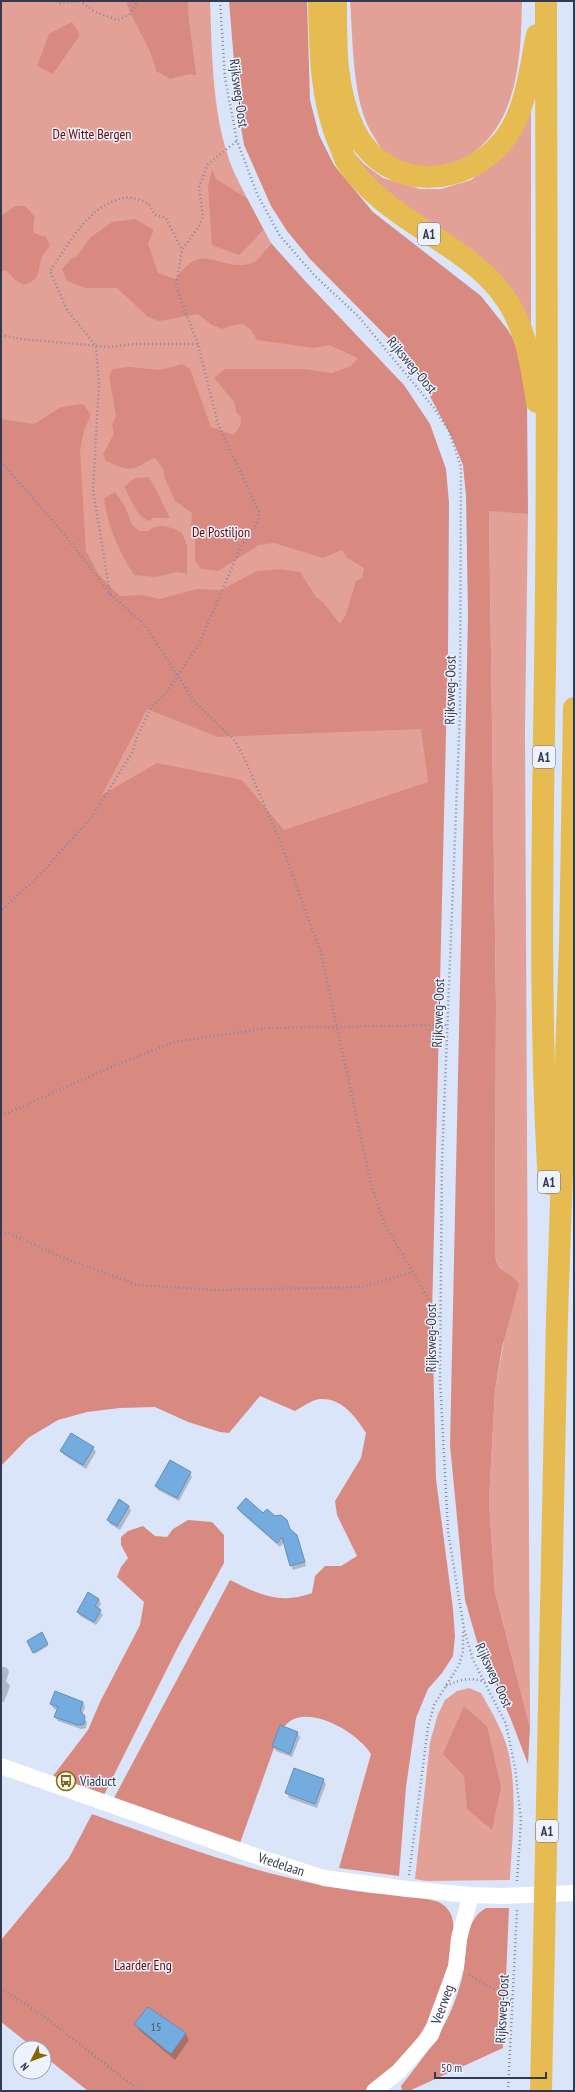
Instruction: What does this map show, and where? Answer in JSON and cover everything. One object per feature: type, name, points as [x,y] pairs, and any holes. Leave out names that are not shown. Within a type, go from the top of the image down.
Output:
[{"type":"highway","name":"A1","points":[[318,1],[323,80],[329,118],[346,160],[366,187],[389,206],[476,266],[499,289],[513,311],[525,339],[548,467]]},
{"type":"highway","name":"A1","points":[[336,1],[337,65],[343,100],[354,130],[371,153],[390,168],[417,176],[445,177],[468,170],[494,150],[509,132],[522,107],[545,1]]},
{"type":"highway","name":"A1","points":[[545,1],[548,467],[543,1047],[544,1106],[557,1316]]},
{"type":"highway","name":"A1","points":[[541,2091],[557,1316],[570,944],[574,708]]},
{"type":"street","name":"Vredelaan","points":[[1,1766],[250,1854],[324,1878],[407,1889],[471,1895],[503,1896],[574,1893]]},
{"type":"street","name":"Veerweg","points":[[374,2091],[398,2072],[431,2035],[456,1967],[459,1938],[471,1895]]},
{"type":"path","points":[[56,1],[60,3],[80,1],[95,12],[118,20],[129,15],[138,1]]},
{"type":"path","name":"Rijksweg-Oost","points":[[220,1],[225,78],[236,141],[258,196],[280,236],[316,276],[358,316],[434,408],[449,431],[461,467],[460,712],[442,1160],[440,1379],[448,1531],[464,1629],[473,1660],[486,1682],[506,1724],[515,1768],[521,1820],[517,1889]]},
{"type":"path","points":[[1,910],[35,880],[91,818],[132,752],[137,737],[152,706],[166,693],[199,644],[239,551],[258,520],[259,512],[218,424],[198,344],[176,287],[182,250],[200,225],[203,216],[199,187],[208,164],[236,141]]},
{"type":"path","points":[[110,594],[93,490],[99,384],[96,346],[67,310],[50,271],[78,230],[102,206],[125,197],[148,203],[155,215],[166,218],[182,250]]},
{"type":"path","points":[[1,335],[21,339],[110,347],[134,344],[198,344]]},
{"type":"path","points":[[1,462],[66,536],[110,594],[145,625],[179,675],[194,701],[235,741],[246,762],[282,846],[320,953],[371,1184],[384,1223],[441,1320]]},
{"type":"path","points":[[1,1116],[109,1068],[174,1042],[267,1028],[447,1025]]},
{"type":"path","points":[[1,1232],[9,1233],[61,1257],[138,1285],[217,1290],[363,1287],[412,1272]]},
{"type":"path","points":[[407,1889],[428,1727],[434,1705],[459,1665],[463,1651],[464,1629]]},
{"type":"path","points":[[445,1686],[464,1678],[474,1678],[486,1682]]},
{"type":"path","name":"Rijksweg-Oost","points":[[508,2091],[517,1904]]},
{"type":"path","points":[[456,1967],[513,2001]]},
{"type":"path","points":[[1,1988],[42,2015],[140,2091]]},
{"type":"green space","name":"De Postiljon","points":[[1,1],[210,1],[211,40],[219,119],[230,161],[236,177],[247,198],[235,191],[257,237],[264,230],[271,243],[266,248],[337,324],[437,464],[429,1179],[1,1286]]},
{"type":"green space","points":[[126,1],[188,1],[196,75],[189,74],[170,79],[156,71],[154,62]]},
{"type":"green space","points":[[229,1],[307,1],[310,100],[319,135],[334,165],[373,212],[481,296],[508,330],[517,345],[527,400],[528,514],[489,511],[496,1005],[495,1255],[499,1266],[512,1276],[519,1284],[502,1348],[495,1391],[489,1501],[495,1592],[530,1727],[528,1764],[510,1717],[480,1652],[465,1600],[450,1445],[468,616],[466,496],[463,465],[451,436],[416,370],[395,345],[310,259],[287,231],[271,206],[244,145],[238,110]]},
{"type":"green space","points":[[350,1],[522,1],[518,63],[508,104],[500,122],[488,139],[462,162],[452,166],[431,168],[410,166],[391,159],[380,146],[371,132],[360,103],[354,68]]},
{"type":"green space","points":[[72,22],[80,35],[53,74],[37,66],[49,34]]},
{"type":"green space","points":[[531,112],[531,331],[377,187],[349,148],[364,164],[383,178],[420,189],[441,189],[471,180],[487,168],[511,146]]},
{"type":"green space","points":[[212,170],[216,179],[247,198],[264,230],[239,255],[212,245],[208,187]]},
{"type":"green space","points":[[15,206],[25,206],[35,217],[33,227],[34,233],[46,237],[50,246],[44,253],[38,274],[34,280],[24,285],[15,280],[6,270],[1,272],[1,216]]},
{"type":"green space","name":"De Postiljon","points":[[135,219],[154,230],[148,243],[158,273],[175,279],[189,264],[199,259],[210,259],[237,265],[245,265],[255,262],[271,243],[404,385],[430,424],[446,469],[449,503],[448,651],[432,1315],[436,1479],[453,1609],[455,1636],[453,1656],[442,1673],[428,1689],[416,1718],[406,1787],[399,1876],[339,1868],[371,1754],[358,1739],[349,1732],[328,1721],[307,1717],[291,1720],[286,1724],[279,1734],[240,1843],[114,1798],[230,1580],[250,1590],[270,1596],[290,1598],[312,1593],[315,1576],[325,1566],[341,1566],[357,1556],[337,1515],[335,1501],[361,1458],[366,1433],[353,1415],[342,1405],[329,1400],[315,1400],[295,1411],[260,1396],[229,1433],[220,1432],[188,1422],[155,1407],[120,1408],[87,1412],[58,1420],[28,1438],[1,1466],[1,419],[34,424],[61,407],[83,404],[91,415],[84,430],[80,451],[86,551],[99,575],[120,596],[142,595],[159,599],[197,589],[221,590],[257,571],[279,569],[300,572],[316,597],[323,602],[340,624],[346,614],[356,581],[362,578],[364,568],[347,558],[342,550],[323,558],[274,543],[259,545],[218,571],[202,569],[195,561],[195,531],[191,527],[192,513],[175,501],[164,476],[164,470],[155,458],[131,469],[120,467],[106,461],[103,454],[114,434],[112,425],[116,416],[109,376],[113,369],[129,367],[160,370],[182,364],[190,369],[211,427],[234,435],[240,426],[241,417],[236,412],[234,402],[214,378],[225,369],[304,369],[332,373],[351,366],[358,358],[329,345],[314,348],[257,340],[251,330],[243,324],[222,329],[212,325],[198,314],[159,321],[148,317],[117,288],[85,288],[67,281],[62,269],[71,259],[76,257],[91,237],[112,222]],"holes":[[[147,709],[218,737],[421,729],[428,782],[284,830],[242,780],[157,763],[102,795]]]},
{"type":"green space","points":[[148,477],[170,518],[153,518],[150,521],[141,516],[134,507],[124,487],[135,478]]},
{"type":"green space","points":[[115,492],[125,506],[132,525],[139,531],[148,531],[152,528],[165,526],[182,533],[187,546],[187,574],[178,572],[155,577],[134,575],[114,538],[108,518],[104,498]]},
{"type":"green space","points":[[489,510],[528,514],[525,730],[530,1727],[495,1592],[489,1501],[495,1391],[515,1279],[497,1263],[495,1255],[496,1005]]},
{"type":"green space","points":[[188,1520],[212,1522],[224,1535],[224,1563],[178,1647],[104,1795],[53,1776],[88,1730],[100,1702],[140,1625],[144,1602],[117,1577],[121,1567],[128,1558],[121,1545],[121,1537],[128,1531],[143,1526],[155,1536],[167,1537],[173,1529]]},
{"type":"green space","points":[[469,1688],[481,1693],[500,1728],[508,1751],[514,1799],[510,1880],[426,1881],[415,1879],[430,1742],[438,1714],[445,1700],[457,1691]]},
{"type":"green space","points":[[464,1706],[487,1726],[501,1787],[492,1830],[467,1809],[464,1776],[443,1754]]},
{"type":"green space","name":"Laarder Eng","points":[[92,1814],[229,1861],[298,1880],[334,1888],[436,1901],[447,1908],[453,1924],[453,1936],[442,1994],[431,2016],[410,2049],[392,2069],[365,2091],[88,2091],[52,2062],[52,2040],[24,2040],[1,2022],[1,1940],[69,1858]]},
{"type":"green space","points":[[486,1908],[509,1908],[503,2048],[409,2091],[402,2091],[401,2086],[438,2036],[451,2010],[462,1978],[469,1930],[478,1914]]},
{"type":"building","points":[[71,1433],[94,1447],[83,1465],[60,1451]]},
{"type":"building","points":[[170,1460],[191,1472],[177,1498],[155,1486]]},
{"type":"building","points":[[246,1498],[263,1513],[267,1509],[275,1516],[281,1515],[287,1520],[290,1529],[297,1535],[305,1562],[290,1566],[282,1537],[277,1543],[237,1508]]},
{"type":"building","points":[[119,1499],[129,1506],[117,1526],[107,1520]]},
{"type":"building","points":[[88,1592],[99,1599],[95,1606],[101,1610],[94,1622],[77,1612]]},
{"type":"building","points":[[42,1632],[48,1644],[33,1653],[27,1641]]},
{"type":"building","points":[[55,1691],[83,1702],[80,1711],[85,1716],[84,1724],[78,1725],[54,1717],[58,1707],[50,1704]]},
{"type":"building","points":[[280,1725],[298,1732],[290,1754],[272,1746]]},
{"type":"building","points":[[294,1768],[324,1779],[315,1804],[285,1793]]},
{"type":"building","points":[[148,2007],[186,2033],[171,2054],[134,2024]]},
{"type":"place","name":"Viaduct","points":[[66,1781]]},
{"type":"park label","name":"De Witte Bergen","points":[[92,134]]}]
